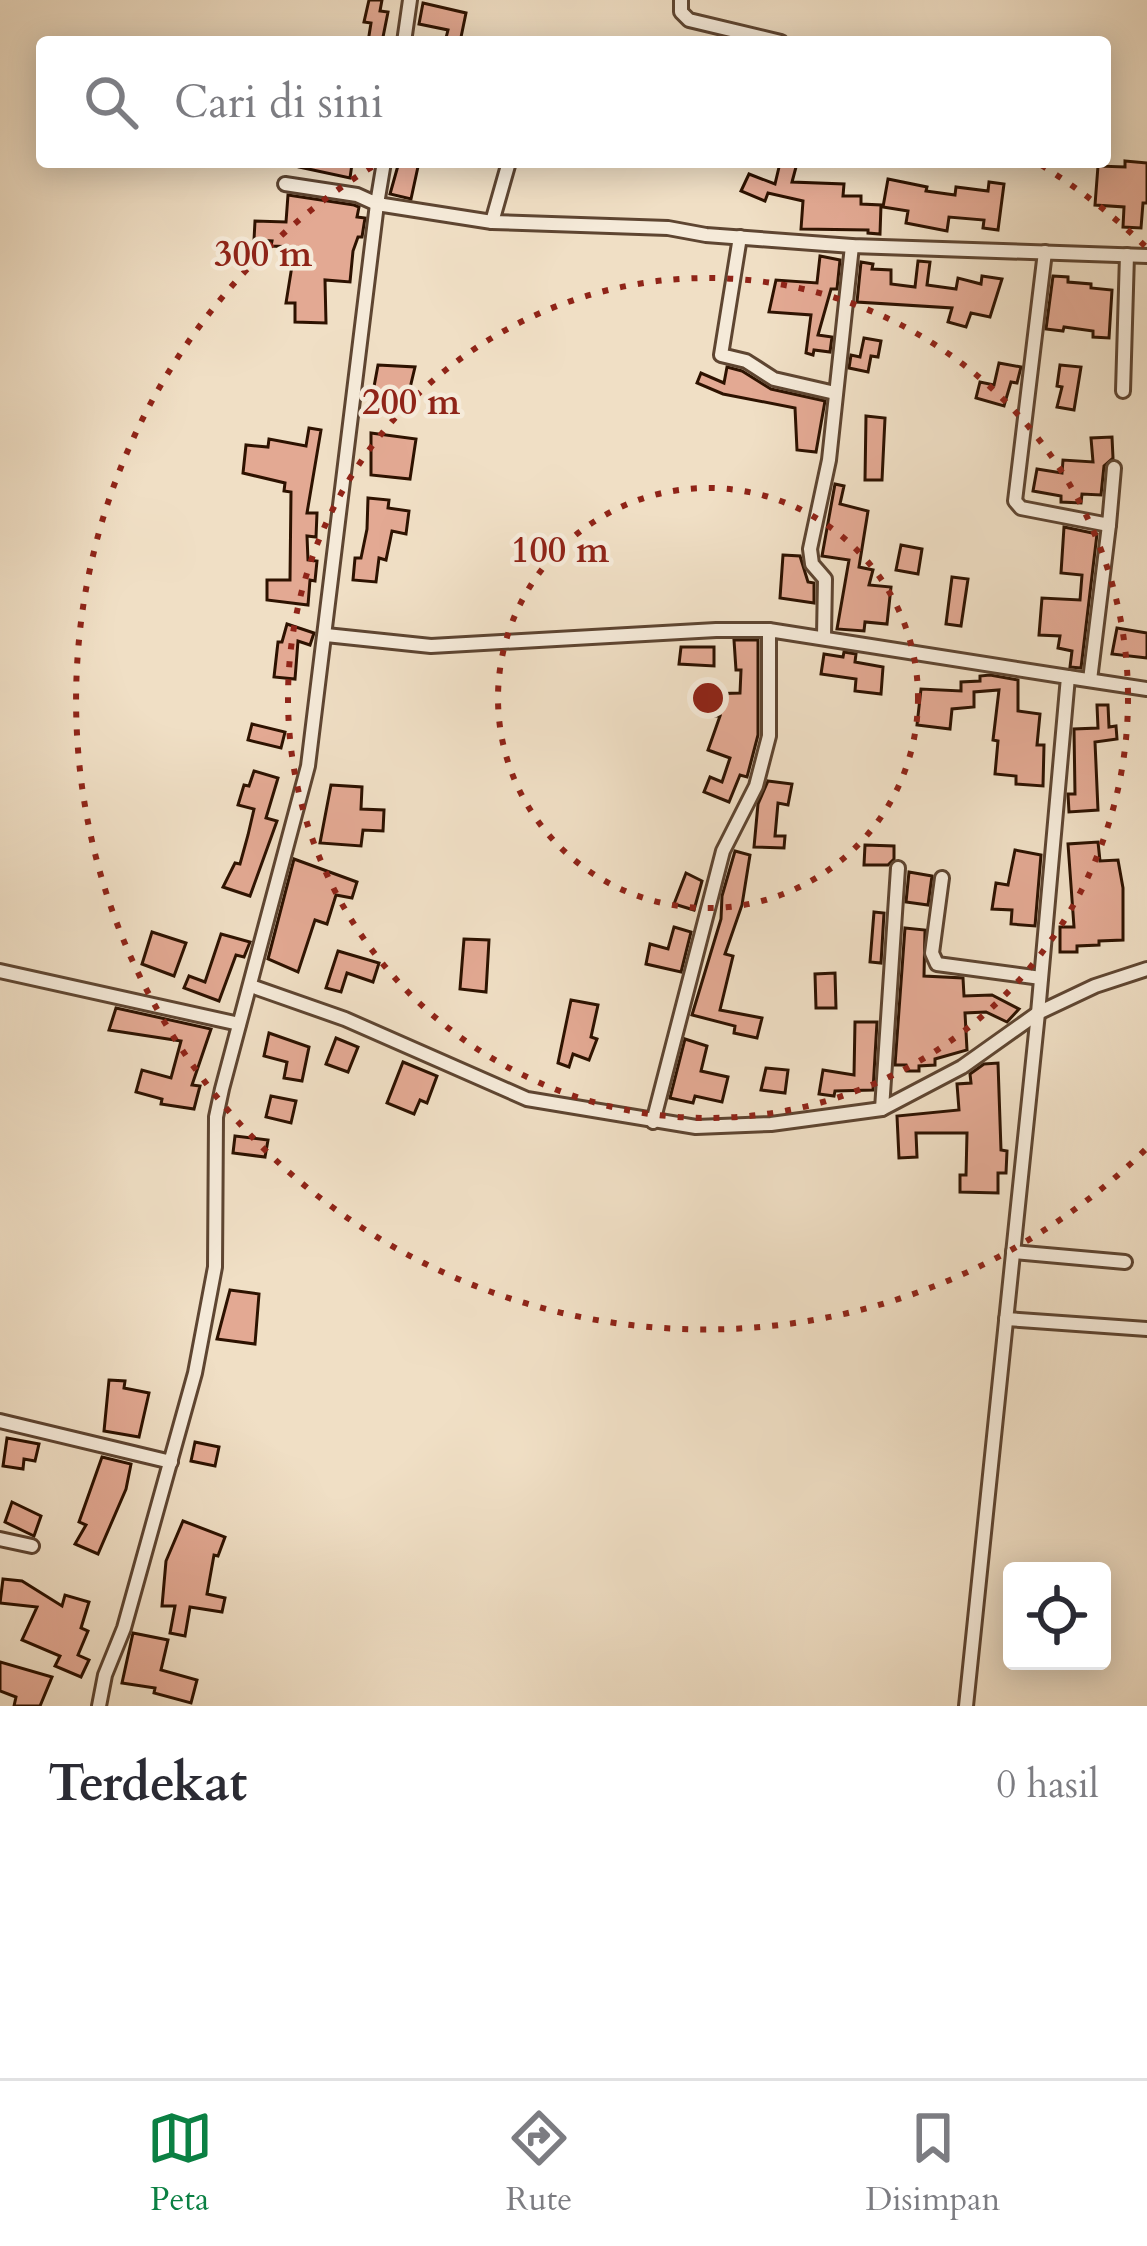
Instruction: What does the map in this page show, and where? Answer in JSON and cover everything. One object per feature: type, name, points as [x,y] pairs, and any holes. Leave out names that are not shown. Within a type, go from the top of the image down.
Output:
[{"type":"street","points":[[405,36],[410,0]]},
{"type":"street","points":[[681,0],[681,12],[689,20],[757,36]]},
{"type":"street","points":[[99,1706],[195,1373],[215,1267],[217,1117],[308,766],[383,168]]},
{"type":"street","points":[[492,222],[507,168]]},
{"type":"street","points":[[285,184],[492,222],[668,228],[852,246],[1147,256]]},
{"type":"street","points":[[740,237],[722,355],[746,362],[774,379],[836,393]]},
{"type":"street","points":[[824,636],[826,579],[812,564],[810,549],[829,460],[852,246]]},
{"type":"street","points":[[1045,252],[1015,501],[1021,508],[1109,525]]},
{"type":"street","points":[[1123,391],[1127,254]]},
{"type":"street","points":[[1090,680],[1114,468]]},
{"type":"street","points":[[326,635],[431,646],[769,630],[1147,689]]},
{"type":"street","points":[[653,1122],[723,851],[756,786],[769,736],[769,630]]},
{"type":"street","points":[[966,1706],[1042,978],[1068,676]]},
{"type":"street","points":[[881,1109],[898,868]]},
{"type":"street","points":[[942,878],[932,953],[937,964],[1042,978]]},
{"type":"street","points":[[251,986],[345,1019],[527,1099],[696,1126],[771,1124],[881,1109],[962,1067],[1038,1013],[1095,986],[1147,969]]},
{"type":"street","points":[[0,970],[239,1024]]},
{"type":"street","points":[[1013,1252],[1125,1262]]},
{"type":"street","points":[[1006,1319],[1147,1329]]},
{"type":"street","points":[[0,1421],[171,1462]]},
{"type":"street","points":[[0,1539],[32,1546]]},
{"type":"building","points":[[369,0],[382,0],[380,11],[388,12],[383,36],[369,36],[371,23],[364,22]]},
{"type":"building","points":[[423,3],[466,13],[461,36],[446,36],[448,30],[419,24]]},
{"type":"building","points":[[1125,161],[1147,163],[1147,203],[1143,203],[1141,228],[1123,227],[1124,207],[1095,205],[1098,168],[1125,167]]},
{"type":"building","points":[[304,168],[351,168],[350,178]]},
{"type":"building","points":[[397,168],[418,168],[411,199],[390,194]]},
{"type":"building","points":[[779,168],[796,168],[792,182],[844,184],[843,196],[861,196],[861,204],[881,205],[880,234],[801,229],[803,201],[768,193],[765,201],[741,191],[749,174],[775,184]]},
{"type":"building","points":[[888,179],[955,195],[956,187],[988,191],[989,182],[1004,184],[998,230],[983,228],[984,220],[949,217],[947,231],[906,223],[908,211],[883,207]]},
{"type":"building","points":[[288,195],[354,205],[359,207],[357,217],[365,218],[362,237],[353,251],[350,282],[325,280],[326,323],[295,322],[295,303],[286,303],[295,247],[254,240],[255,221],[286,222]]},
{"type":"building","points":[[820,256],[840,260],[837,289],[831,289],[818,335],[832,337],[830,352],[814,350],[813,355],[806,353],[811,315],[769,312],[776,280],[817,283]]},
{"type":"building","points":[[918,261],[930,262],[927,285],[956,289],[958,278],[981,284],[982,276],[1002,279],[990,317],[971,313],[966,327],[948,322],[952,308],[857,302],[861,262],[873,264],[872,269],[891,270],[891,284],[915,287]]},
{"type":"building","points":[[1053,276],[1112,290],[1109,338],[1093,337],[1093,331],[1046,329]]},
{"type":"building","points":[[864,338],[881,341],[868,372],[849,368],[851,355],[860,357]]},
{"type":"building","points":[[999,363],[1021,367],[1004,406],[976,398],[980,382],[994,385]]},
{"type":"building","points":[[378,365],[415,367],[405,409],[371,403]]},
{"type":"building","points":[[1060,365],[1081,367],[1074,410],[1057,407]]},
{"type":"building","points":[[727,367],[771,389],[825,401],[816,452],[797,450],[795,408],[723,394],[697,383],[701,373],[724,383]]},
{"type":"building","points":[[866,416],[885,418],[882,480],[865,480]]},
{"type":"building","points":[[309,428],[321,430],[307,513],[317,513],[316,537],[307,536],[308,560],[317,561],[315,581],[310,580],[308,605],[267,600],[267,580],[290,580],[291,492],[284,491],[285,483],[243,473],[246,445],[268,447],[269,439],[306,446]]},
{"type":"building","points":[[371,433],[416,439],[410,479],[371,475]]},
{"type":"building","points":[[1112,437],[1113,458],[1104,466],[1101,495],[1082,494],[1081,503],[1061,502],[1061,496],[1033,491],[1037,469],[1062,473],[1063,460],[1093,462],[1091,438]]},
{"type":"building","points":[[835,484],[844,486],[840,504],[868,511],[859,567],[873,570],[869,585],[891,587],[887,624],[865,622],[864,631],[837,629],[849,560],[822,556]]},
{"type":"building","points":[[368,498],[389,500],[388,508],[409,511],[406,534],[392,531],[386,560],[379,558],[376,582],[353,580],[355,558],[361,558],[367,529]]},
{"type":"building","points":[[1064,527],[1097,534],[1081,668],[1070,667],[1072,651],[1058,648],[1060,636],[1039,635],[1042,598],[1080,600],[1082,575],[1061,573]]},
{"type":"building","points":[[901,545],[922,549],[918,574],[896,570]]},
{"type":"building","points":[[783,555],[800,556],[808,582],[814,583],[814,603],[780,598]]},
{"type":"building","points":[[952,577],[968,579],[961,626],[946,624]]},
{"type":"building","points":[[287,624],[314,633],[310,645],[298,641],[295,679],[274,677],[278,642]]},
{"type":"building","points":[[1117,628],[1147,633],[1147,658],[1112,654]]},
{"type":"building","points":[[734,640],[758,640],[758,735],[747,777],[740,775],[729,802],[704,792],[710,777],[722,782],[730,758],[708,750],[720,716],[707,716],[707,694],[740,693]]},
{"type":"building","points":[[681,647],[714,647],[714,666],[679,664]]},
{"type":"building","points":[[844,652],[856,654],[855,662],[883,667],[881,694],[855,691],[856,679],[821,674],[824,654],[843,657]]},
{"type":"building","points":[[990,675],[1018,680],[1018,711],[1040,714],[1037,745],[1044,745],[1043,786],[1016,784],[1016,776],[995,774],[998,741],[993,740],[999,690],[974,692],[974,707],[952,709],[950,729],[917,725],[921,689],[961,691],[961,682]]},
{"type":"building","points":[[1097,705],[1108,705],[1109,727],[1116,726],[1117,739],[1095,742],[1098,810],[1069,812],[1068,794],[1075,794],[1074,729],[1098,728]]},
{"type":"building","points":[[252,724],[285,732],[281,748],[248,740]]},
{"type":"building","points":[[254,771],[278,778],[266,818],[277,821],[250,896],[223,887],[235,863],[240,864],[248,835],[254,809],[238,805]]},
{"type":"building","points":[[768,781],[792,784],[788,805],[778,803],[775,836],[785,836],[784,848],[754,847],[758,804]]},
{"type":"building","points":[[331,785],[362,787],[361,809],[384,810],[383,831],[363,830],[361,846],[320,843]]},
{"type":"building","points":[[1098,842],[1100,861],[1118,860],[1123,940],[1060,952],[1060,927],[1074,927],[1068,844]]},
{"type":"building","points":[[865,845],[894,846],[894,859],[888,865],[864,865]]},
{"type":"building","points":[[1015,850],[1041,855],[1035,926],[1011,924],[1012,910],[992,909],[996,883],[1008,885]]},
{"type":"building","points":[[735,851],[750,855],[742,905],[725,954],[733,956],[720,1010],[762,1018],[757,1038],[734,1033],[735,1026],[692,1015],[721,919],[722,896]]},
{"type":"building","points":[[294,859],[357,882],[352,898],[336,895],[327,924],[315,920],[298,972],[268,959]]},
{"type":"building","points":[[909,872],[932,876],[928,905],[906,902]]},
{"type":"building","points":[[686,873],[702,881],[694,910],[674,904]]},
{"type":"building","points":[[874,912],[884,913],[881,963],[870,962]]},
{"type":"building","points":[[674,927],[691,932],[681,972],[646,964],[650,944],[668,949]]},
{"type":"building","points":[[905,928],[925,930],[924,976],[963,978],[964,996],[992,995],[1019,1009],[1007,1022],[986,1012],[965,1013],[967,1050],[935,1059],[935,1065],[919,1066],[919,1071],[895,1065]]},
{"type":"building","points":[[152,932],[186,943],[174,976],[142,964]]},
{"type":"building","points":[[221,934],[250,942],[244,957],[236,955],[219,1001],[184,988],[189,976],[205,982]]},
{"type":"building","points":[[464,939],[489,940],[486,992],[460,989]]},
{"type":"building","points":[[338,951],[379,963],[373,982],[347,973],[341,992],[326,988]]},
{"type":"building","points":[[835,973],[836,1008],[816,1008],[815,974]]},
{"type":"building","points":[[571,1000],[598,1005],[591,1037],[597,1039],[589,1060],[573,1054],[569,1067],[558,1063]]},
{"type":"building","points":[[116,1008],[211,1029],[192,1085],[200,1086],[194,1109],[161,1104],[162,1099],[136,1092],[142,1070],[171,1078],[181,1041],[109,1030]]},
{"type":"building","points":[[855,1022],[877,1022],[873,1090],[819,1094],[823,1070],[854,1075]]},
{"type":"building","points":[[269,1033],[309,1047],[302,1081],[284,1078],[287,1062],[264,1056]]},
{"type":"building","points":[[336,1038],[358,1047],[348,1072],[326,1064]]},
{"type":"building","points":[[685,1039],[707,1046],[701,1071],[728,1077],[722,1102],[695,1096],[693,1103],[670,1098]]},
{"type":"building","points":[[403,1062],[437,1076],[427,1103],[420,1100],[414,1114],[387,1103]]},
{"type":"building","points":[[998,1063],[1001,1150],[1007,1151],[1006,1173],[998,1173],[998,1193],[960,1192],[960,1175],[966,1175],[967,1133],[916,1133],[917,1157],[899,1158],[897,1116],[959,1110],[957,1084],[971,1083],[970,1074],[984,1064]]},
{"type":"building","points":[[766,1068],[788,1070],[785,1093],[761,1090]]},
{"type":"building","points":[[271,1096],[296,1101],[291,1123],[266,1117]]},
{"type":"building","points":[[235,1136],[268,1140],[265,1157],[233,1153]]},
{"type":"building","points":[[230,1290],[259,1294],[255,1344],[217,1339]]},
{"type":"building","points":[[109,1380],[125,1381],[124,1388],[149,1393],[139,1437],[104,1431]]},
{"type":"building","points":[[7,1438],[39,1444],[35,1461],[24,1459],[23,1469],[3,1466]]},
{"type":"building","points":[[195,1442],[219,1447],[215,1466],[191,1461]]},
{"type":"building","points":[[102,1457],[131,1464],[126,1489],[98,1554],[75,1544],[86,1525],[79,1522]]},
{"type":"building","points":[[12,1502],[41,1516],[34,1536],[5,1522]]},
{"type":"building","points":[[183,1521],[225,1537],[218,1556],[214,1555],[207,1594],[225,1598],[222,1612],[190,1607],[185,1636],[170,1633],[175,1606],[162,1606],[166,1561]]},
{"type":"building","points":[[3,1579],[22,1581],[62,1606],[65,1595],[89,1602],[81,1628],[88,1631],[78,1655],[89,1660],[81,1677],[55,1666],[60,1656],[22,1640],[37,1607],[0,1603]]},
{"type":"building","points":[[133,1633],[168,1640],[161,1670],[197,1680],[191,1703],[154,1693],[155,1688],[122,1683]]},
{"type":"building","points":[[0,1662],[52,1677],[40,1706],[14,1706],[16,1697],[0,1691]]}]
